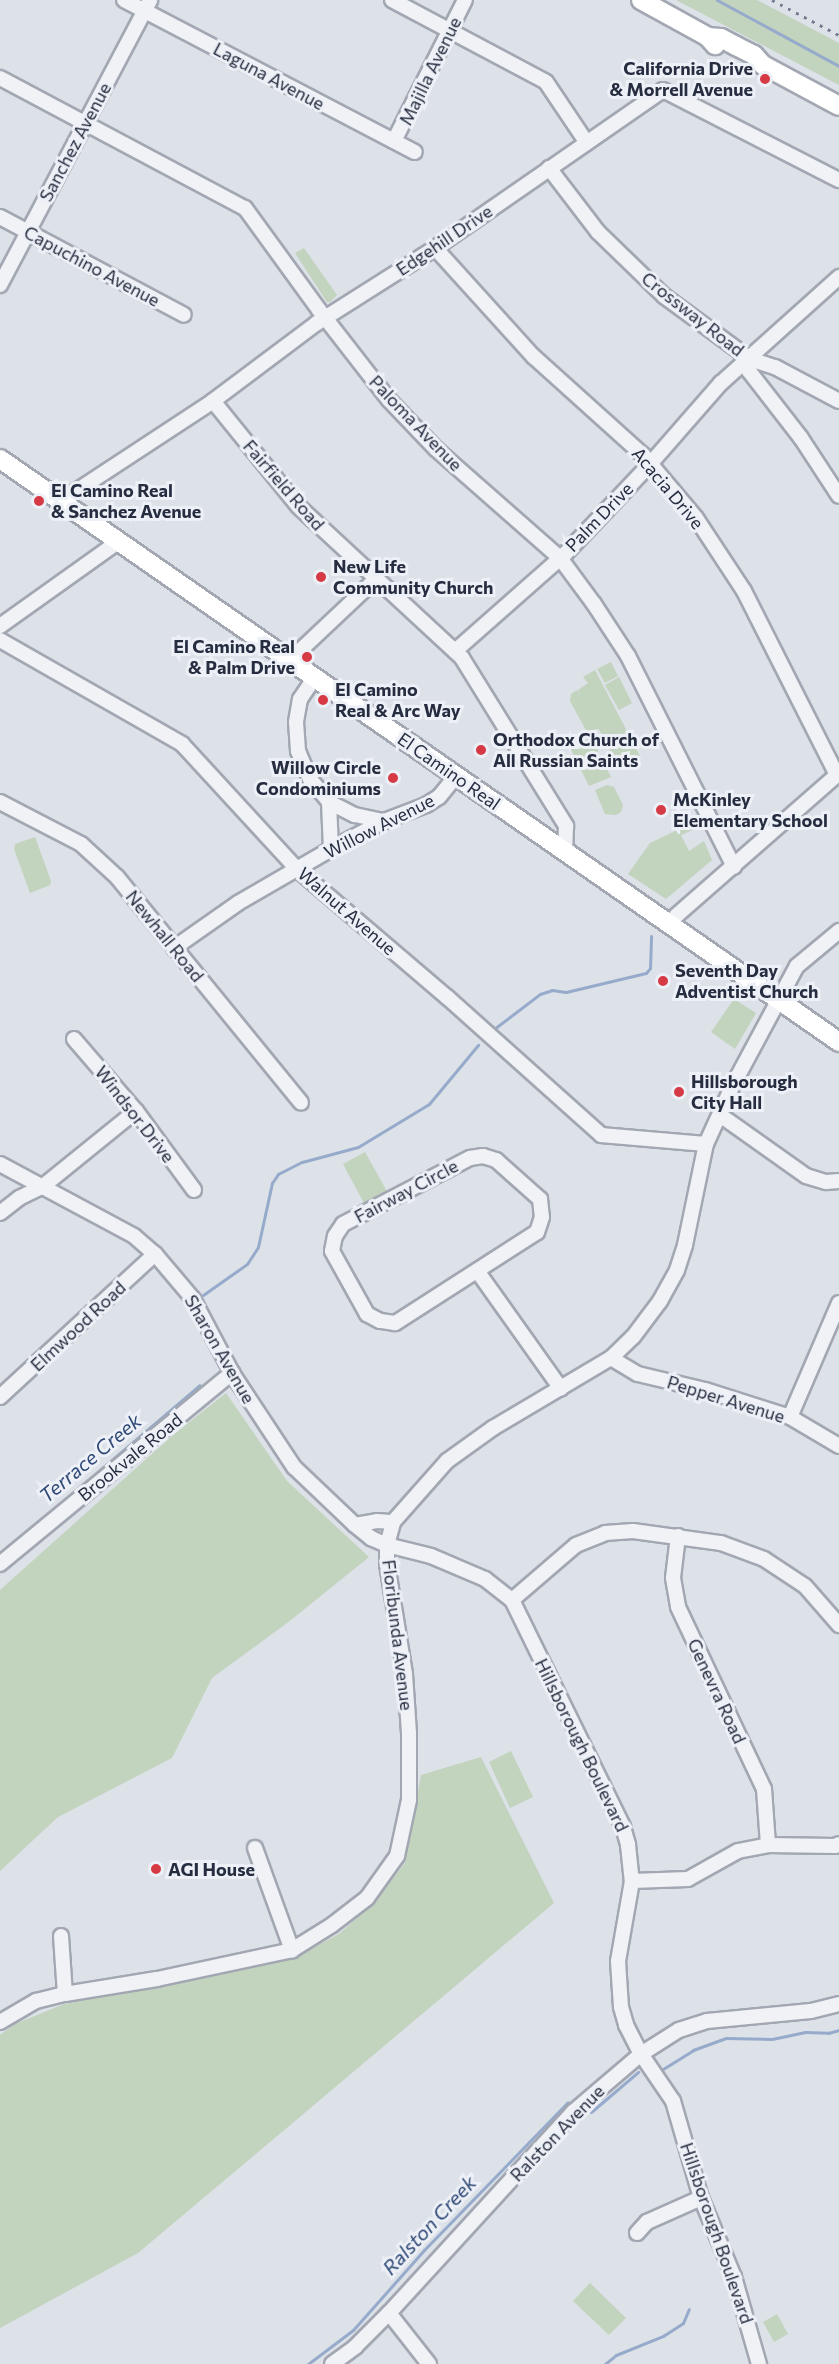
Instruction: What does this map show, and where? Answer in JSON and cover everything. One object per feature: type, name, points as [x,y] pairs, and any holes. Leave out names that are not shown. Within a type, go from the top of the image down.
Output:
[{"type":"main road","points":[[641,0],[708,37],[721,38],[754,55],[763,65],[839,106]]},
{"type":"main road","name":"El Camino Real","points":[[0,459],[839,1042]]},
{"type":"street","name":"Laguna Avenue","points":[[124,0],[147,5],[416,152]]},
{"type":"street","points":[[392,0],[546,82],[587,143]]},
{"type":"street","name":"Majilla Avenue","points":[[394,141],[465,0]]},
{"type":"street","name":"Sanchez Avenue","points":[[0,285],[147,5]]},
{"type":"street","name":"Paloma Avenue","points":[[0,78],[245,208],[325,318],[389,400],[436,449],[560,558],[628,656],[734,867]]},
{"type":"street","name":"Edgehill Drive","points":[[62,501],[213,401],[325,318],[435,248],[663,90],[839,180]]},
{"type":"street","name":"Crossway Road","points":[[549,168],[598,232],[664,296],[750,359],[775,367],[839,401]]},
{"type":"street","name":"Capuchino Avenue","points":[[0,217],[183,315]]},
{"type":"street","name":"Acacia Drive","points":[[435,248],[534,357],[650,464],[696,518],[744,591],[838,774]]},
{"type":"street","name":"Palm Drive","points":[[455,651],[560,558],[650,464],[701,403],[837,282]]},
{"type":"street","points":[[750,359],[749,372],[801,438],[839,496]]},
{"type":"street","name":"Fairfield Road","points":[[213,401],[298,506],[375,580],[455,651],[566,826],[565,851]]},
{"type":"street","points":[[0,626],[119,541]]},
{"type":"street","points":[[290,660],[375,580]]},
{"type":"street","name":"Walnut Avenue","points":[[0,640],[182,744],[298,870],[448,998],[601,1136],[706,1144]]},
{"type":"street","points":[[315,677],[300,699],[296,722],[298,751],[310,779],[329,802],[355,815],[384,821]]},
{"type":"street","points":[[670,924],[677,915],[838,774]]},
{"type":"street","name":"Willow Avenue","points":[[174,948],[238,903],[331,849],[384,821],[426,805],[439,797],[456,776]]},
{"type":"street","name":"Newhall Road","points":[[0,802],[81,844],[117,877],[302,1103]]},
{"type":"street","points":[[329,802],[331,849]]},
{"type":"street","name":"Floribunda Avenue","points":[[0,2022],[36,2001],[157,1979],[292,1950],[332,1925],[367,1898],[397,1856],[410,1800],[405,1674],[387,1545],[393,1522],[447,1461],[493,1428],[611,1358],[633,1337],[660,1300],[677,1270],[685,1245],[706,1144],[778,1000],[797,966],[839,931]]},
{"type":"street","name":"Windsor Drive","points":[[74,1039],[136,1112],[194,1190]]},
{"type":"street","points":[[0,1213],[19,1198],[42,1187],[136,1112]]},
{"type":"street","points":[[720,1115],[806,1176],[826,1182],[839,1181]]},
{"type":"street","name":"Fairway Circle","points":[[483,1156],[496,1160],[540,1199],[542,1217],[537,1232],[478,1272],[395,1323],[380,1321],[367,1314],[332,1251],[335,1236],[343,1224],[470,1158],[483,1156]]},
{"type":"street","name":"Sharon Avenue","points":[[0,1164],[134,1236],[155,1254],[193,1299],[232,1373],[294,1467],[354,1525],[370,1538],[387,1545]]},
{"type":"street","name":"Elmwood Road","points":[[0,1397],[155,1254]]},
{"type":"street","points":[[478,1272],[561,1389]]},
{"type":"street","points":[[790,1417],[839,1303]]},
{"type":"street","name":"Pepper Avenue","points":[[611,1358],[638,1374],[705,1390],[790,1417],[839,1446]]},
{"type":"street","name":"Brookvale Road","points":[[0,1564],[232,1373]]},
{"type":"street","points":[[354,1525],[377,1521],[393,1522]]},
{"type":"street","points":[[512,1600],[576,1545],[605,1533],[633,1531],[721,1543],[764,1559],[805,1586],[839,1625]]},
{"type":"street","name":"Genevra Road","points":[[678,1536],[673,1578],[678,1607],[764,1789],[768,1845]]},
{"type":"street","name":"Hillsborough Boulevard","points":[[387,1545],[431,1556],[485,1579],[512,1600],[623,1827],[628,1845],[632,1881],[617,1976],[626,2025],[641,2054],[673,2100],[701,2198],[734,2277],[759,2364]]},
{"type":"street","points":[[632,1881],[688,1879],[738,1851],[768,1845],[835,1846],[839,1844]]},
{"type":"street","points":[[255,1848],[292,1950]]},
{"type":"street","points":[[62,1936],[65,1994]]},
{"type":"street","name":"Ralston Avenue","points":[[332,2364],[389,2313],[573,2112],[641,2054],[679,2030],[707,2021],[811,2011],[839,2004]]},
{"type":"street","points":[[637,2233],[647,2222],[701,2198]]},
{"type":"street","points":[[389,2313],[429,2364]]},
{"type":"green space","points":[[676,0],[757,0],[839,43],[839,85]]},
{"type":"green space","points":[[304,248],[337,295],[330,302],[327,302],[295,253]]},
{"type":"green space","points":[[611,662],[618,676],[605,683],[597,669]]},
{"type":"green space","points":[[595,670],[640,756],[618,766],[599,729],[588,734],[570,701],[571,694],[577,690],[582,698],[578,690],[588,683],[583,677]]},
{"type":"green space","points":[[619,677],[632,703],[619,710],[605,685]]},
{"type":"green space","points":[[591,737],[611,777],[589,786],[570,748]]},
{"type":"green space","points":[[607,785],[614,787],[623,805],[621,812],[616,815],[605,814],[595,790]]},
{"type":"green space","points":[[692,823],[695,829],[681,835],[689,851],[704,841],[712,860],[666,899],[628,874],[650,843]]},
{"type":"green space","points":[[35,837],[51,881],[50,885],[30,893],[14,849],[15,844]]},
{"type":"green space","points":[[734,999],[756,1013],[735,1049],[711,1032]]},
{"type":"green space","points":[[365,1152],[389,1195],[366,1207],[343,1164]]},
{"type":"green space","points":[[226,1393],[287,1481],[369,1557],[291,1620],[212,1678],[172,1758],[58,1817],[0,1871],[0,1590],[173,1435]]},
{"type":"green space","points":[[511,1751],[533,1797],[510,1808],[489,1762]]},
{"type":"green space","points":[[481,1757],[554,1903],[138,2253],[0,2328],[0,2035],[15,2024],[64,2004],[296,1957],[339,1934],[373,1904],[405,1863],[421,1775]]},
{"type":"green space","points":[[590,2283],[626,2318],[609,2335],[573,2301]]},
{"type":"green space","points":[[777,2314],[788,2334],[774,2342],[763,2322]]},
{"type":"waterway","points":[[717,0],[839,66]]},
{"type":"waterway","name":"Terrace Creek","points":[[494,1029],[540,994],[552,990],[566,992],[646,973],[650,968],[651,936]]},
{"type":"waterway","name":"Terrace Creek","points":[[203,1295],[247,1264],[258,1247],[272,1183],[278,1174],[302,1162],[358,1147],[429,1104],[478,1045]]},
{"type":"waterway","name":"Terrace Creek","points":[[0,1555],[200,1385]]},
{"type":"waterway","name":"Ralston Creek","points":[[663,2069],[693,2050],[726,2038],[772,2039],[805,2032],[828,2033],[839,2030]]},
{"type":"waterway","name":"Ralston Creek","points":[[591,2112],[638,2072]]},
{"type":"waterway","name":"Ralston Creek","points":[[308,2364],[353,2330],[424,2250],[568,2102]]},
{"type":"waterway","points":[[605,2364],[616,2355],[663,2336],[683,2323],[689,2309]]},
{"type":"railway","points":[[772,0],[839,35]]},
{"type":"place","name":"California Drive & Morrell Avenue","points":[[765,79]]},
{"type":"place","name":"El Camino Real & Sanchez Avenue","points":[[39,501]]},
{"type":"place","name":"New Life Community Church","points":[[321,577]]},
{"type":"place","name":"El Camino Real & Palm Drive","points":[[307,657]]},
{"type":"place","name":"El Camino Real & Arc Way","points":[[323,700]]},
{"type":"place","name":"Orthodox Church of All Russian Saints","points":[[481,750]]},
{"type":"place","name":"Willow Circle Condominiums","points":[[393,778]]},
{"type":"place","name":"McKinley Elementary School","points":[[661,810]]},
{"type":"place","name":"Seventh Day Adventist Church","points":[[663,981]]},
{"type":"place","name":"Hillsborough City Hall","points":[[679,1092]]},
{"type":"place","name":"AGI House","points":[[156,1869]]}]
